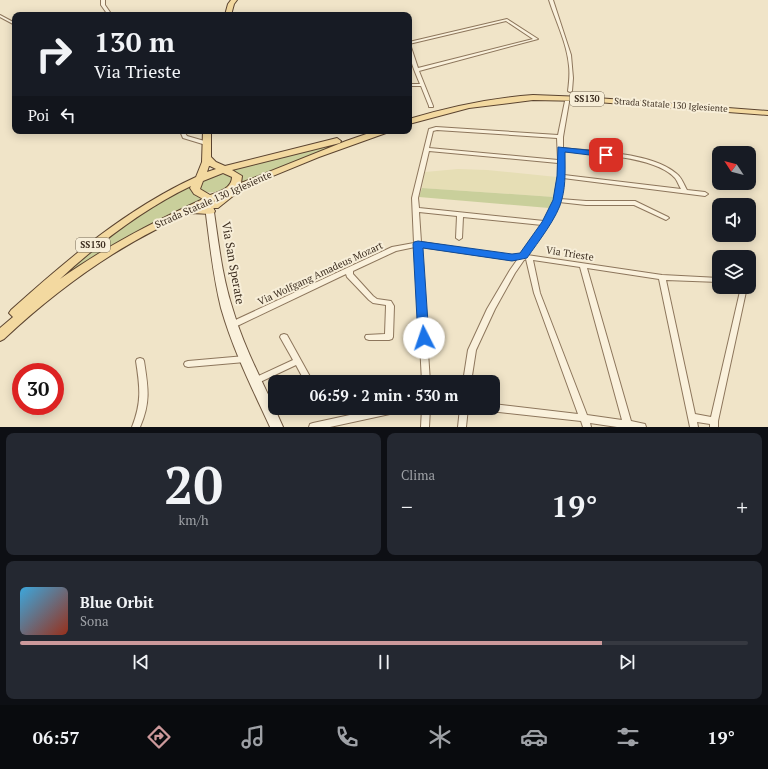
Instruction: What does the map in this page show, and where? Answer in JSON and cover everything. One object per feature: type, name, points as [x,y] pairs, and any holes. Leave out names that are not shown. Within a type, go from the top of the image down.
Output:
[{"type":"main road","points":[[229,12],[234,0]]},
{"type":"main road","name":"Strada Statale 130 Iglesiente","points":[[412,118],[433,111],[488,99],[546,95],[569,95],[768,112]]},
{"type":"main road","name":"Strada Statale 130 Iglesiente","points":[[412,121],[478,104],[508,99],[542,97],[768,112]]},
{"type":"main road","points":[[207,134],[206,157],[203,172],[198,179],[195,190],[206,196],[211,208],[232,193],[257,182],[265,175]]},
{"type":"main road","name":"Strada Statale 130 Iglesiente","points":[[0,328],[54,278],[92,246],[148,207],[198,179],[223,170],[363,134]]},
{"type":"main road","name":"Strada Statale 130 Iglesiente","points":[[0,336],[62,283],[120,244],[167,218],[211,208],[229,190],[328,150],[374,134]]},
{"type":"main road","points":[[206,157],[213,164],[234,174],[238,178],[236,183],[229,190]]},
{"type":"street","points":[[103,0],[103,5],[108,12]]},
{"type":"street","points":[[551,0],[568,47],[573,77],[570,91]]},
{"type":"street","points":[[0,16],[12,22]]},
{"type":"street","points":[[412,42],[507,20],[536,39],[416,70]]},
{"type":"street","points":[[412,57],[431,106]]},
{"type":"street","points":[[412,85],[422,85]]},
{"type":"street","points":[[468,375],[472,350],[477,339],[512,272],[526,256],[546,223],[557,200],[561,176],[560,137],[567,102]]},
{"type":"street","points":[[426,375],[415,198],[431,130],[436,128],[560,137]]},
{"type":"street","points":[[184,134],[185,137],[206,143]]},
{"type":"street","points":[[427,149],[561,162]]},
{"type":"street","points":[[561,149],[633,158],[652,163],[669,170],[676,176],[685,191]]},
{"type":"street","points":[[561,176],[705,194]]},
{"type":"street","points":[[557,200],[586,203],[635,203],[666,218]]},
{"type":"street","name":"Via San Sperate","points":[[211,208],[222,290],[238,345],[277,427]]},
{"type":"street","points":[[415,210],[546,223]]},
{"type":"street","points":[[459,238],[460,215]]},
{"type":"street","name":"Via Wolfgang Amadeus Mozart","points":[[232,325],[350,271],[394,249],[418,244]]},
{"type":"street","name":"Via Trieste","points":[[418,244],[512,258],[526,256],[662,276],[712,280]]},
{"type":"street","points":[[526,256],[537,293],[587,427]]},
{"type":"street","points":[[583,265],[626,424]]},
{"type":"street","points":[[350,271],[349,275],[371,298],[375,301],[388,303],[390,306],[388,337],[369,337]]},
{"type":"street","points":[[662,276],[694,427]]},
{"type":"street","points":[[692,417],[714,424],[742,294]]},
{"type":"street","points":[[284,337],[305,375]]},
{"type":"street","points":[[188,364],[245,359]]},
{"type":"street","points":[[136,427],[142,413],[145,398],[140,361]]},
{"type":"street","points":[[255,381],[297,361]]},
{"type":"street","points":[[500,409],[584,418],[642,427]]},
{"type":"street","points":[[313,427],[367,415]]},
{"type":"street","points":[[425,427],[426,415]]},
{"type":"street","points":[[462,427],[463,415]]},
{"type":"shaded area","points":[[458,169],[487,170],[557,177],[554,197],[422,188],[425,172]]},
{"type":"green space","points":[[350,140],[239,184],[241,176],[229,169],[288,153]]},
{"type":"green space","points":[[220,174],[232,176],[233,179],[229,186],[218,191],[211,192],[200,189],[199,184],[205,179]]},
{"type":"green space","points":[[192,184],[191,189],[193,193],[204,198],[162,218],[120,242],[32,302],[107,236],[150,208]]},
{"type":"green space","points":[[422,188],[554,197],[549,208],[419,197]]},
{"type":"route","points":[[424,338],[418,244],[512,258],[524,256],[546,223],[557,200],[561,176],[561,149],[606,155]]}]
